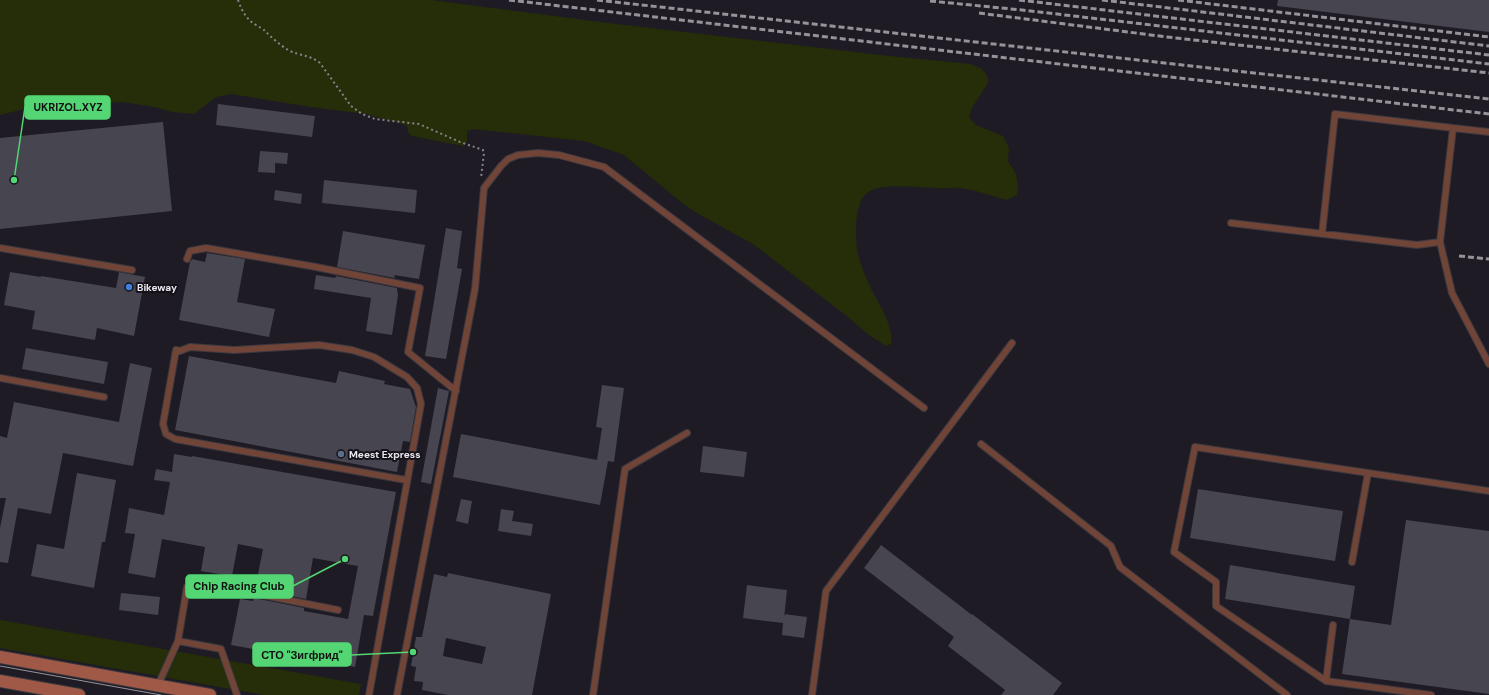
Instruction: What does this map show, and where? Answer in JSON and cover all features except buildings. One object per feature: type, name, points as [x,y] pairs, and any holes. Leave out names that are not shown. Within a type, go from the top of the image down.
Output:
[{"type":"main road","points":[[0,656],[210,695]]},
{"type":"main road","points":[[0,680],[79,695]]},
{"type":"lane","points":[[1322,234],[1335,114],[1489,132]]},
{"type":"lane","points":[[1453,128],[1440,242],[1452,293],[1489,364]]},
{"type":"lane","points":[[397,695],[475,289],[484,188],[508,159],[518,155],[538,153],[559,155],[604,167],[924,408]]},
{"type":"lane","points":[[1231,223],[1417,245],[1440,242]]},
{"type":"lane","points":[[0,248],[132,270]]},
{"type":"lane","points":[[187,259],[190,251],[206,248],[316,267],[420,288],[408,352],[456,391]]},
{"type":"lane","points":[[812,695],[826,591],[1012,342]]},
{"type":"lane","points":[[369,695],[420,404],[417,388],[407,377],[374,357],[352,350],[319,346],[234,350],[190,347],[180,351],[176,350],[163,424],[166,434],[175,439],[406,480]]},
{"type":"lane","points":[[0,378],[104,397]]},
{"type":"lane","points":[[593,695],[624,469],[687,433]]},
{"type":"lane","points":[[981,444],[1111,546],[1120,567],[1286,695]]},
{"type":"lane","points":[[1431,695],[1326,681],[1216,606],[1216,582],[1174,552],[1195,447],[1489,491]]},
{"type":"lane","points":[[1352,562],[1368,473]]},
{"type":"lane","points":[[158,685],[178,641],[187,587],[197,582],[338,610]]},
{"type":"lane","points":[[1326,681],[1333,625]]},
{"type":"lane","points":[[178,641],[221,649],[237,695]]},
{"type":"path","points":[[238,0],[246,16],[267,34],[287,49],[298,54],[313,57],[320,62],[350,106],[362,114],[375,119],[419,124],[460,142],[483,150],[484,153],[480,175],[481,183],[484,188]]},
{"type":"green space","points":[[0,0],[431,0],[616,24],[889,56],[971,64],[982,69],[988,77],[988,83],[972,108],[969,117],[976,125],[1003,136],[1009,148],[1008,161],[1016,174],[1018,185],[1017,195],[1007,200],[960,188],[900,186],[873,190],[863,197],[858,210],[856,242],[861,265],[871,289],[884,312],[890,328],[891,344],[886,346],[869,335],[848,317],[753,244],[695,212],[682,203],[624,155],[584,141],[473,129],[467,131],[467,143],[463,146],[412,136],[409,134],[407,126],[403,124],[365,114],[231,94],[216,97],[194,114],[172,112],[155,107],[122,102],[36,106],[0,115]]},
{"type":"green space","points":[[0,620],[361,684],[359,695],[264,695],[0,648]]},
{"type":"tram line","points":[[0,666],[161,695]]},
{"type":"railway","points":[[509,0],[1489,114]]},
{"type":"railway","points":[[597,0],[1489,99]]},
{"type":"railway","points":[[1019,0],[1489,55]]},
{"type":"railway","points":[[1102,0],[1489,46]]},
{"type":"railway","points":[[1178,0],[1489,37]]},
{"type":"railway","points":[[930,1],[1022,10],[1489,64]]},
{"type":"railway","points":[[979,13],[1167,37],[1489,73]]},
{"type":"railway","points":[[1459,256],[1489,259]]},
{"type":"place","name":"UKRIZOL.XYZ","points":[[14,180]]},
{"type":"place","name":"Bikeway","points":[[129,287]]},
{"type":"place","name":"Meest Express","points":[[341,454]]},
{"type":"place","name":"Chip Racing Club","points":[[345,559]]},
{"type":"place","name":"СТО \"Зигфрид\"","points":[[413,652]]}]
